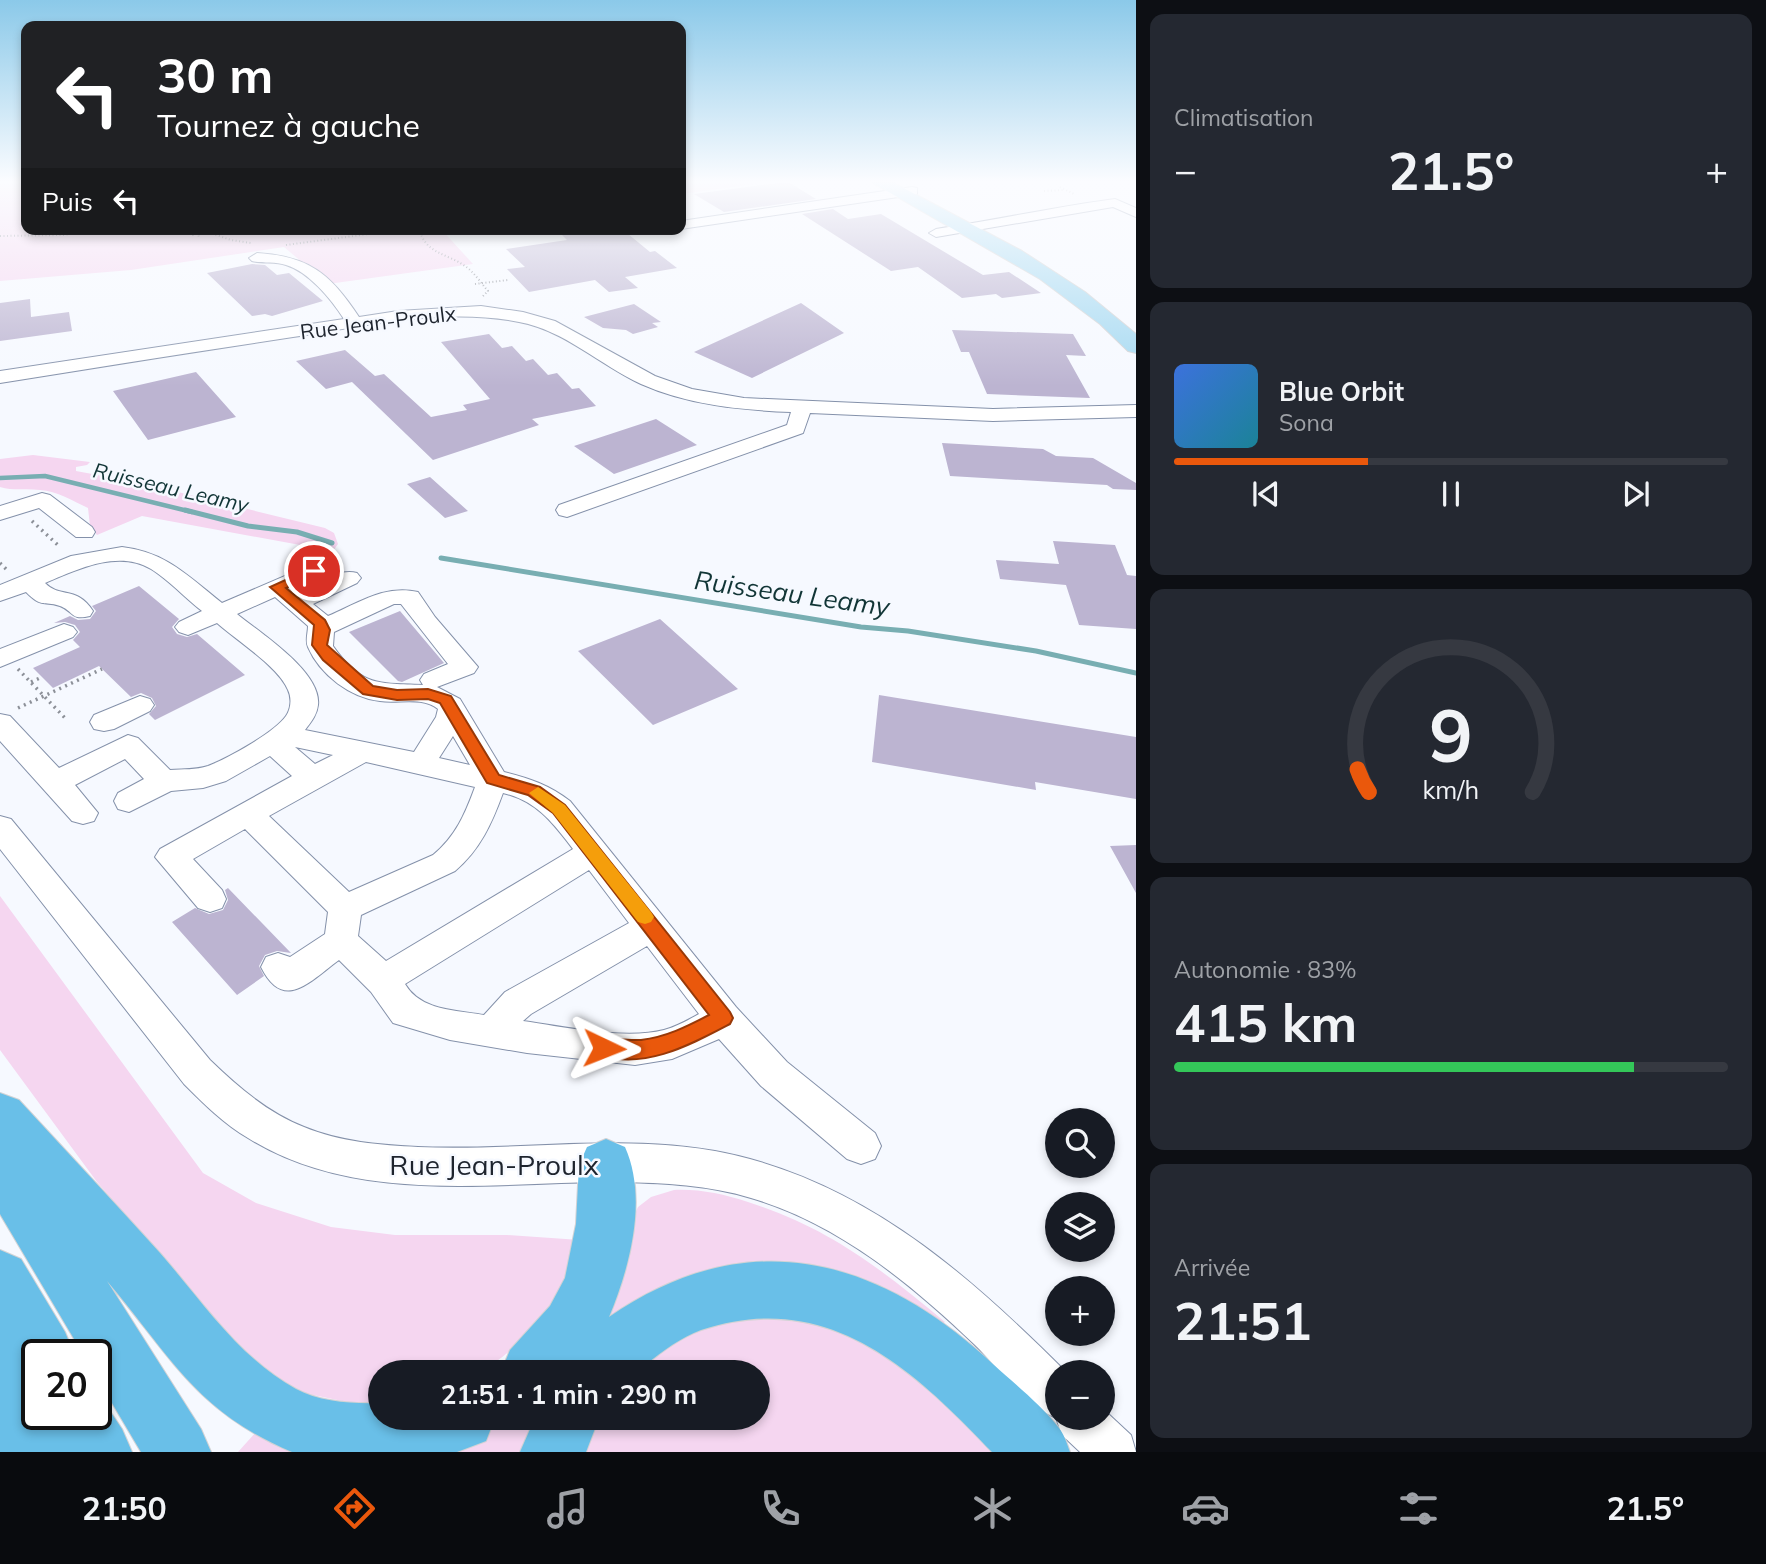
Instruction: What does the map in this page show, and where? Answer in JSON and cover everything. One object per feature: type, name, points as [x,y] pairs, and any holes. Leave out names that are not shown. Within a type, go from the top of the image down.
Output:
[{"type":"highway","points":[[0,1116],[211,1361],[236,1386],[272,1412],[313,1430],[362,1438],[426,1430]]},
{"type":"highway","points":[[0,1163],[178,1452]]},
{"type":"highway","points":[[544,1360],[578,1316],[596,1276],[606,1224],[606,1165]]},
{"type":"highway","points":[[0,1280],[34,1339]]},
{"type":"highway","points":[[607,1360],[640,1330],[690,1302],[745,1290],[804,1292],[852,1305],[910,1336],[965,1380],[1037,1452]]},
{"type":"highway","points":[[0,1340],[32,1452]]},
{"type":"highway","points":[[86,1430],[99,1452]]},
{"type":"highway","points":[[553,1452],[562,1430]]},
{"type":"main road","points":[[1011,251],[1072,289],[1136,346]]},
{"type":"main road","points":[[1021,251],[1069,275],[1101,297],[1136,328]]},
{"type":"street","points":[[256,251],[296,263],[331,293],[354,322]]},
{"type":"street","name":"Rue Jean-Proulx","points":[[0,377],[354,322],[445,311],[481,312],[523,317],[562,331],[637,374],[674,389],[744,404],[993,415],[1136,411]]},
{"type":"street","points":[[567,510],[796,429],[802,408]]},
{"type":"street","name":"Rue Jean-Proulx","points":[[993,415],[1020,421],[1136,431]]},
{"type":"street","points":[[0,513],[42,500],[84,532]]},
{"type":"street","points":[[3,581],[94,557],[132,554],[155,561],[280,662],[298,680],[305,696],[303,714],[279,739],[214,775],[164,782],[128,801]]},
{"type":"street","points":[[188,626],[219,612],[286,595],[339,571]]},
{"type":"street","points":[[22,574],[46,598],[68,599],[81,611]]},
{"type":"street","points":[[280,662],[321,636],[345,620],[388,597],[401,595],[409,597],[426,622],[465,667],[436,690],[368,691],[349,676],[321,636],[286,595]]},
{"type":"street","points":[[8,662],[64,632]]},
{"type":"street","points":[[305,696],[349,676]]},
{"type":"street","points":[[421,764],[436,690]]},
{"type":"street","points":[[436,690],[493,779]]},
{"type":"street","points":[[104,722],[140,705]]},
{"type":"street","points":[[5,717],[55,783],[83,813]]},
{"type":"street","points":[[279,739],[363,751],[493,779],[523,787],[544,797],[559,809],[753,1054],[861,1146]]},
{"type":"street","points":[[279,739],[312,778]]},
{"type":"street","points":[[55,783],[128,746],[164,782]]},
{"type":"street","points":[[210,899],[171,857],[363,751]]},
{"type":"street","points":[[278,967],[287,978],[343,925],[456,855],[475,828],[493,779]]},
{"type":"street","points":[[248,814],[343,925],[398,1005],[418,1018],[604,1048],[640,1049],[674,1043],[723,1018]]},
{"type":"street","name":"Rue Jean-Proulx","points":[[0,827],[197,1072],[224,1098],[270,1130],[322,1152],[382,1164],[482,1167],[677,1165],[766,1183],[831,1210],[883,1241],[940,1284],[1045,1383]]},
{"type":"street","points":[[382,981],[593,852]]},
{"type":"street","points":[[494,1031],[500,1020],[518,1003],[652,926]]},
{"type":"street","points":[[1091,1430],[1114,1452]]},
{"type":"path","points":[[433,251],[465,266],[482,284],[488,292],[476,301]]},
{"type":"path","points":[[475,284],[508,280]]},
{"type":"path","points":[[31,520],[62,547],[53,550]]},
{"type":"path","points":[[0,563],[3,581]]},
{"type":"path","points":[[0,572],[3,581]]},
{"type":"path","points":[[3,581],[22,574]]},
{"type":"path","points":[[8,662],[65,718]]},
{"type":"path","points":[[5,717],[102,669]]},
{"type":"path","points":[[31,682],[42,677]]},
{"type":"shaded area","points":[[0,251],[259,251],[131,270],[0,281]]},
{"type":"shaded area","points":[[288,251],[461,251],[473,264],[328,284]]},
{"type":"shaded area","points":[[33,455],[90,462],[76,467],[76,471],[141,483],[325,528],[334,533],[338,544],[333,551],[142,516],[97,535],[90,526],[88,508],[53,492],[0,487],[0,459]]},
{"type":"shaded area","points":[[0,896],[203,1173],[256,1203],[331,1227],[395,1235],[507,1235],[580,1240],[568,1276],[542,1318],[519,1343],[498,1360],[368,1360],[368,1403],[352,1403],[308,1394],[271,1376],[215,1320],[97,1182],[0,1050]]},
{"type":"shaded area","points":[[674,1190],[702,1191],[777,1212],[853,1252],[945,1322],[933,1331],[822,1274],[589,1360],[563,1360],[638,1207],[651,1197]]},
{"type":"shaded area","points":[[778,1316],[844,1331],[907,1366],[996,1452],[584,1452],[595,1430],[770,1430],[770,1360],[648,1360],[657,1351],[715,1323]]},
{"type":"shaded area","points":[[483,1430],[537,1430],[529,1452],[425,1452]]},
{"type":"shaded area","points":[[256,1432],[312,1452],[238,1452]]},
{"type":"building","points":[[508,251],[655,251],[677,268],[625,277],[638,288],[609,292],[595,280],[529,292],[507,269],[525,267]]},
{"type":"building","points":[[859,251],[942,251],[983,275],[1009,272],[1041,293],[1002,298],[996,294],[962,298],[918,267],[891,271]]},
{"type":"building","points":[[252,264],[265,265],[277,275],[289,273],[323,301],[272,316],[252,316],[207,273]]},
{"type":"building","points":[[30,299],[31,317],[69,312],[72,331],[0,341],[0,303]]},
{"type":"building","points":[[801,303],[844,333],[752,378],[694,352]]},
{"type":"building","points":[[634,304],[661,322],[652,323],[658,327],[633,334],[626,330],[603,328],[584,317]]},
{"type":"building","points":[[952,330],[1073,334],[1086,356],[1066,355],[1090,398],[987,394],[969,352],[961,352]]},
{"type":"building","points":[[489,334],[502,348],[512,346],[526,361],[533,359],[548,375],[557,373],[572,389],[579,388],[596,406],[532,419],[539,425],[433,460],[352,382],[326,389],[296,361],[345,350],[375,376],[384,374],[431,417],[467,410],[463,405],[490,399],[441,342]]},
{"type":"building","points":[[196,372],[236,417],[148,440],[113,391]]},
{"type":"building","points":[[656,419],[697,445],[614,474],[574,446]]},
{"type":"building","points":[[942,443],[1043,449],[1056,456],[1093,458],[1136,483],[1136,490],[1113,489],[1107,485],[950,476]]},
{"type":"building","points":[[430,477],[468,511],[445,518],[407,484]]},
{"type":"building","points":[[1053,541],[1115,545],[1127,575],[1136,576],[1136,629],[1079,625],[1066,585],[1000,579],[996,560],[1059,564]]},
{"type":"building","points":[[139,586],[179,619],[172,627],[177,634],[187,637],[197,634],[245,675],[155,720],[149,714],[156,706],[152,698],[141,693],[131,697],[99,666],[53,688],[33,668],[80,647],[73,640],[80,632],[75,625],[54,623],[70,616],[78,620],[90,619],[96,611],[92,606]]},
{"type":"building","points":[[400,611],[444,663],[402,682],[349,632]]},
{"type":"building","points":[[660,619],[738,689],[653,725],[578,651]]},
{"type":"building","points":[[879,695],[1136,737],[1136,799],[1035,782],[1036,790],[872,762]]},
{"type":"building","points":[[1136,845],[1136,893],[1110,846]]},
{"type":"building","points":[[228,888],[291,953],[277,951],[265,955],[259,966],[264,976],[237,995],[172,922],[195,908],[209,914],[223,910],[228,900],[225,890]]},
{"type":"waterway","name":"Ruisseau Leamy","points":[[0,478],[45,476],[192,512]]},
{"type":"waterway","name":"Ruisseau Leamy","points":[[185,510],[248,526],[297,532],[332,543]]},
{"type":"waterway","name":"Ruisseau Leamy","points":[[441,558],[861,627],[908,631],[1036,651],[1136,673]]},
{"type":"slow traffic","points":[[538,793],[559,809],[645,917]]},
{"type":"route","points":[[314,571],[277,587],[320,623],[323,630],[320,645],[328,656],[368,691],[397,695],[428,694],[445,699],[493,779],[534,791],[559,809],[723,1018],[690,1036],[656,1048],[604,1048]]}]
